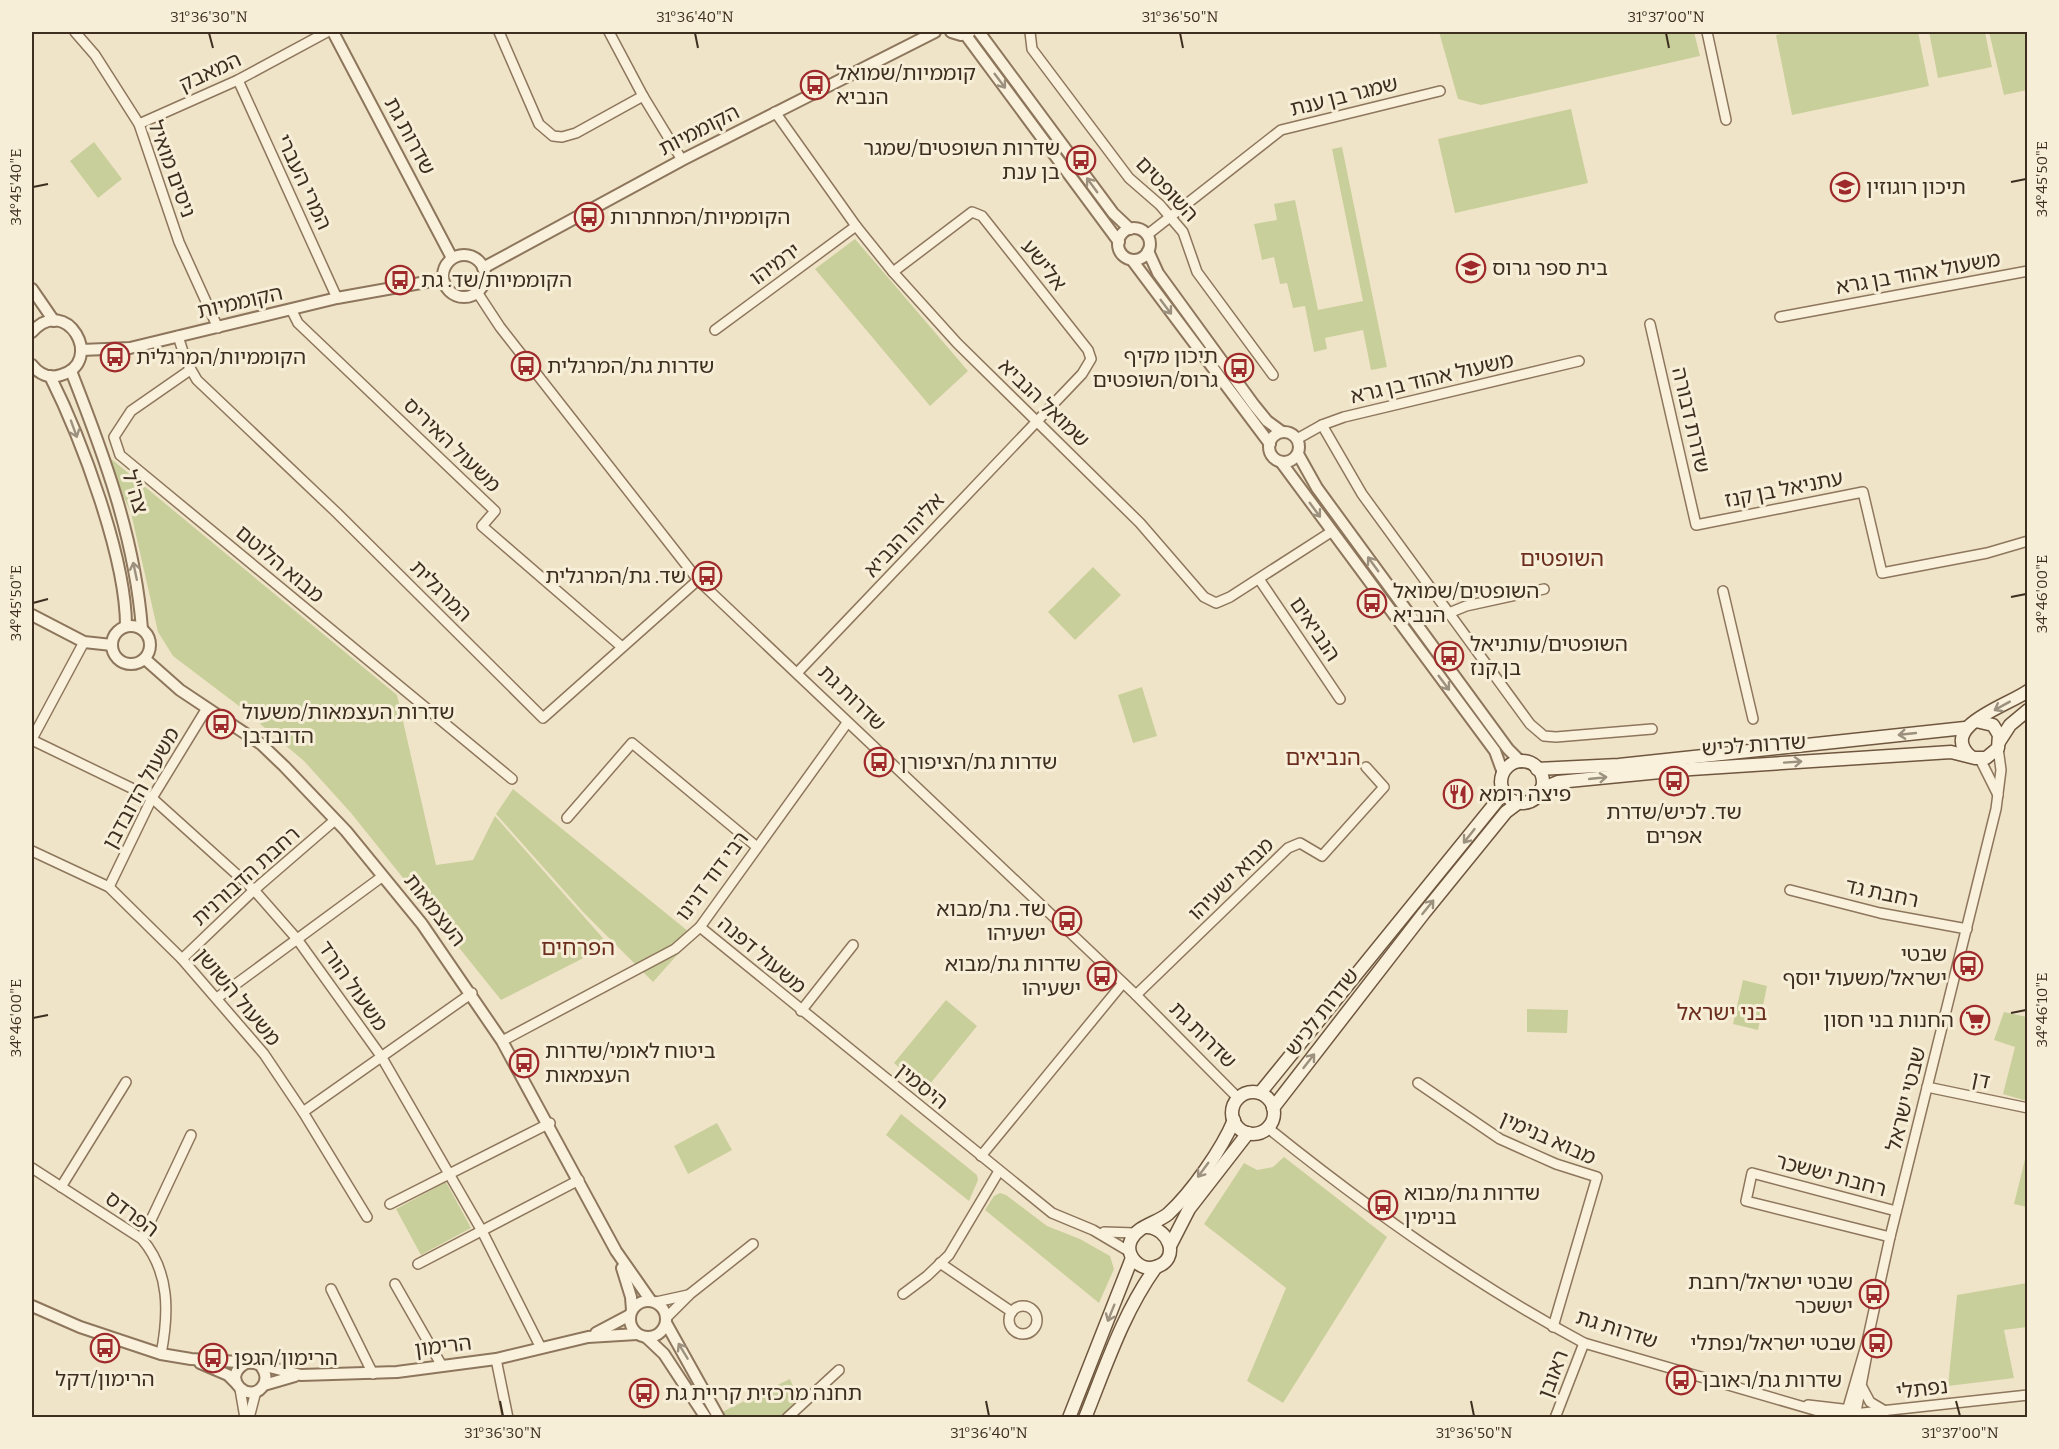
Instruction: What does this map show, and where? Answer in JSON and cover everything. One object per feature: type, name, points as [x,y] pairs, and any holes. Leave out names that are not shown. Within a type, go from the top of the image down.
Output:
[{"type":"main road","name":"שדרות לכיש","points":[[1538,769],[1619,765],[1971,724],[2028,691]]},
{"type":"main road","points":[[1999,745],[1993,725],[1971,724],[1961,740],[1975,758],[1991,756],[1999,745],[2010,725],[2028,710]]},
{"type":"main road","name":"שדרות לכיש","points":[[1542,789],[1558,782],[1691,769],[1951,752],[1975,758]]},
{"type":"main road","points":[[1521,762],[1530,763],[1538,769],[1542,778],[1542,789],[1530,801],[1518,802],[1506,796],[1502,788],[1503,773],[1511,765],[1521,762]]},
{"type":"main road","name":"שדרות לכיש","points":[[1260,1093],[1497,801],[1502,788]]},
{"type":"main road","name":"שדרות לכיש","points":[[1274,1108],[1424,913],[1506,812],[1518,802]]},
{"type":"main road","points":[[1069,1418],[1131,1255],[1131,1238],[1135,1233],[1168,1214],[1204,1169],[1234,1120],[1233,1108],[1238,1098],[1248,1093],[1260,1093],[1270,1101],[1274,1108],[1274,1115],[1268,1128],[1262,1132],[1248,1133],[1234,1120]]},
{"type":"main road","points":[[1085,1418],[1122,1323],[1140,1289],[1156,1267],[1166,1259],[1189,1209],[1248,1133]]},
{"type":"main road","points":[[1147,1227],[1154,1227],[1165,1234],[1170,1246]]},
{"type":"main road","points":[[1131,1255],[1142,1267],[1156,1267]]},
{"type":"street","name":"ניסים מואיל","points":[[75,32],[94,55],[139,124],[179,242],[218,328]]},
{"type":"street","name":"המאבק","points":[[139,124],[238,80],[327,32]]},
{"type":"street","name":"שדרות גת","points":[[333,32],[452,258]]},
{"type":"street","points":[[499,32],[539,124],[553,135],[562,137],[576,133],[643,96]]},
{"type":"street","points":[[609,32],[643,96],[682,160]]},
{"type":"street","name":"הקוממיות","points":[[483,268],[682,160],[935,32]]},
{"type":"street","points":[[951,32],[968,33],[1119,242]]},
{"type":"street","points":[[979,32],[1113,213],[1130,229]]},
{"type":"street","name":"השופטים","points":[[1030,32],[1032,49],[1119,166],[1170,217],[1188,241],[1197,272],[1273,375]]},
{"type":"street","points":[[1707,32],[1726,120]]},
{"type":"street","name":"המרי העברי","points":[[238,80],[337,298]]},
{"type":"street","name":"שמגר בן ענת","points":[[1147,236],[1281,130],[1440,91]]},
{"type":"street","name":"שמואל הנביא","points":[[775,112],[856,226],[893,272],[957,343],[1140,523],[1204,597],[1216,603],[1259,579],[1331,532]]},
{"type":"street","name":"אלישע","points":[[893,272],[972,212],[982,216],[1088,351],[1091,359],[1082,374],[1036,420]]},
{"type":"street","name":"ירמיהו","points":[[715,330],[856,226]]},
{"type":"street","points":[[1503,773],[1495,751],[1281,462],[1272,456],[1270,444],[1132,260],[1120,252],[1121,236],[1130,229],[1138,229],[1147,236],[1149,251],[1158,273],[1266,421],[1282,432],[1290,433],[1297,438],[1298,454],[1324,497],[1508,749],[1521,762]]},
{"type":"street","points":[[1132,260],[1142,258],[1149,251]]},
{"type":"street","points":[[470,256],[483,268],[484,281],[477,292],[467,297],[457,296],[447,288],[443,279],[445,266],[452,258],[470,256]]},
{"type":"street","name":"משעול אהוד בן גרא","points":[[1780,317],[2028,271]]},
{"type":"street","name":"הקוממיות","points":[[81,350],[112,351],[292,311],[337,298],[443,279]]},
{"type":"street","points":[[32,289],[54,321]]},
{"type":"street","name":"שדרות גת","points":[[477,292],[500,327],[698,580],[1123,982],[1238,1098]]},
{"type":"street","name":"משעול האיריס","points":[[292,311],[297,323],[495,511],[482,526],[622,647]]},
{"type":"street","points":[[32,332],[41,324],[54,321],[64,323],[74,329],[81,350],[78,361],[71,371],[57,376],[50,376],[32,366]]},
{"type":"street","name":"שדרת דבורה","points":[[1650,324],[1696,525]]},
{"type":"street","name":"המרגלית","points":[[178,336],[190,370],[197,380],[337,513],[543,718],[698,580]]},
{"type":"street","name":"משעול אהוד בן גרא","points":[[1297,438],[1322,424],[1579,361]]},
{"type":"street","name":"מבוא הלוטם","points":[[190,370],[123,420],[114,436],[120,455],[512,779]]},
{"type":"street","name":"צה\"ל","points":[[71,371],[120,505],[137,584],[142,629]]},
{"type":"street","name":"צה\"ל","points":[[50,376],[69,416],[102,511],[125,600],[126,626]]},
{"type":"street","name":"אליהו הנביא","points":[[797,673],[1036,420]]},
{"type":"street","points":[[1322,424],[1362,495],[1530,724],[1539,733],[1556,737],[1652,729]]},
{"type":"street","points":[[1270,444],[1273,438],[1282,432]]},
{"type":"street","points":[[1281,462],[1293,460],[1298,454]]},
{"type":"street","name":"עתניאל בן קנז","points":[[1696,525],[1863,492],[1882,573],[1987,553],[2028,541]]},
{"type":"street","name":"הנביאים","points":[[1259,579],[1340,699]]},
{"type":"street","points":[[1449,613],[1466,606],[1544,589]]},
{"type":"street","points":[[1723,591],[1753,719]]},
{"type":"street","points":[[32,615],[84,642],[112,645]]},
{"type":"street","points":[[126,626],[142,629],[150,644],[145,659],[136,664],[121,662],[114,654],[112,645],[114,635],[126,626]]},
{"type":"street","points":[[32,740],[84,642]]},
{"type":"street","name":"העצמאות","points":[[145,659],[180,690],[261,744],[335,819],[383,876],[472,993],[549,1123],[616,1251],[629,1288],[631,1312]]},
{"type":"street","name":"משעול הדובדבן","points":[[108,887],[152,798],[207,708]]},
{"type":"street","name":"רבי דוד דנינו","points":[[502,1041],[675,949],[700,927],[847,723]]},
{"type":"street","name":"משעול הורד","points":[[32,740],[152,798],[254,890],[297,939],[381,1056],[482,1231],[541,1348]]},
{"type":"street","points":[[567,818],[632,743],[757,847]]},
{"type":"street","name":"שבטי ישראל","points":[[1849,1414],[1896,1211],[1998,795],[2001,770],[1999,745]]},
{"type":"street","points":[[1975,758],[1998,795]]},
{"type":"street","name":"מבוא ישעיהו","points":[[1136,995],[1288,848],[1300,843],[1322,856],[1384,788],[1366,767]]},
{"type":"street","name":"רחבת הדבורנית","points":[[182,959],[254,890],[335,819]]},
{"type":"street","name":"משעול השושן","points":[[32,851],[108,887],[182,959],[264,1054],[368,1217]]},
{"type":"street","points":[[217,998],[383,876]]},
{"type":"street","name":"רחבת גד","points":[[1790,890],[1880,913],[1967,928]]},
{"type":"street","name":"משעול דפנה","points":[[700,927],[801,1011]]},
{"type":"street","points":[[801,1011],[853,945]]},
{"type":"street","points":[[981,1156],[1123,982]]},
{"type":"street","points":[[303,1112],[472,993]]},
{"type":"street","name":"היסמין","points":[[801,1011],[1052,1213],[1093,1230],[1131,1255]]},
{"type":"street","points":[[61,1186],[126,1082]]},
{"type":"street","name":"מבוא בנימין","points":[[1418,1083],[1500,1139],[1556,1164],[1597,1177],[1553,1327]]},
{"type":"street","name":"דן","points":[[1927,1087],[2028,1108]]},
{"type":"street","points":[[390,1204],[450,1176],[549,1123]]},
{"type":"street","name":"שדרות גת","points":[[1268,1128],[1434,1251],[1553,1327],[1584,1343],[1795,1404],[1849,1414]]},
{"type":"street","points":[[142,1239],[191,1135]]},
{"type":"street","name":"הפרדס","points":[[32,1168],[142,1239],[154,1254],[162,1272],[166,1317],[160,1354]]},
{"type":"street","points":[[903,1294],[940,1263],[964,1232],[999,1171]]},
{"type":"street","name":"רחבת יששכר","points":[[1890,1237],[1746,1201],[1752,1173],[1896,1211]]},
{"type":"street","points":[[418,1264],[579,1180]]},
{"type":"street","name":"היסמין","points":[[1093,1230],[1113,1234],[1135,1233]]},
{"type":"street","points":[[641,1335],[656,1335],[666,1320],[690,1294],[753,1244]]},
{"type":"street","name":"העצמאות","points":[[616,1251],[653,1301]]},
{"type":"street","points":[[940,1263],[1012,1312]]},
{"type":"street","points":[[395,1284],[442,1366]]},
{"type":"street","points":[[331,1289],[373,1374]]},
{"type":"street","points":[[690,1294],[640,1302],[631,1312],[631,1325],[664,1354],[706,1418]]},
{"type":"street","points":[[653,1301],[663,1309],[666,1320],[719,1418]]},
{"type":"street","points":[[32,1306],[80,1327],[160,1354],[261,1366],[265,1375],[247,1418]]},
{"type":"street","name":"הרימון","points":[[588,1337],[631,1312]]},
{"type":"street","name":"הרימון","points":[[261,1366],[301,1374],[373,1374],[496,1359],[588,1337],[641,1335]]},
{"type":"street","name":"שבטי ישראל","points":[[1849,1414],[1862,1388],[1867,1342]]},
{"type":"street","name":"ראובן","points":[[1555,1418],[1584,1343]]},
{"type":"street","points":[[191,1359],[224,1373],[249,1393],[260,1388]]},
{"type":"street","points":[[496,1359],[508,1418]]},
{"type":"street","points":[[246,1363],[237,1371],[238,1386],[247,1418]]},
{"type":"street","points":[[787,1418],[840,1370]]},
{"type":"street","name":"הרימון","points":[[260,1388],[301,1374]]},
{"type":"street","points":[[1862,1388],[1870,1402],[1887,1411]]},
{"type":"street","name":"נפתלי","points":[[1849,1414],[2028,1395]]},
{"type":"street","name":"שדרות גת","points":[[1795,1404],[1822,1415],[1849,1414]]},
{"type":"green space","points":[[1439,32],[1694,32],[1700,56],[1481,105],[1458,99]]},
{"type":"green space","points":[[1790,32],[1918,32],[1929,86],[1792,115],[1776,35]]},
{"type":"green space","points":[[1929,32],[1985,32],[1992,67],[1938,78]]},
{"type":"green space","points":[[1989,32],[2027,32],[2027,90],[2004,95]]},
{"type":"green space","points":[[1571,109],[1588,183],[1455,213],[1438,139]]},
{"type":"green space","points":[[94,142],[122,179],[98,198],[70,161]]},
{"type":"green space","points":[[1342,147],[1387,367],[1371,370],[1363,330],[1325,338],[1327,349],[1314,352],[1305,306],[1293,308],[1287,283],[1280,284],[1274,257],[1262,260],[1254,224],[1277,220],[1274,204],[1295,200],[1318,310],[1363,301],[1332,149]]},
{"type":"green space","points":[[855,239],[968,371],[930,406],[815,269]]},
{"type":"green space","points":[[104,453],[397,695],[436,865],[473,860],[495,816],[609,945],[501,1000],[351,813],[304,761],[239,706],[173,656],[158,632],[131,513]]},
{"type":"green space","points":[[1093,567],[1121,595],[1075,640],[1048,612]]},
{"type":"green space","points":[[1142,687],[1157,736],[1133,743],[1118,695]]},
{"type":"green space","points":[[513,789],[694,936],[653,982],[584,913],[496,814]]},
{"type":"green space","points":[[1743,980],[1767,986],[1758,1030],[1733,1024]]},
{"type":"green space","points":[[946,1000],[977,1026],[925,1090],[894,1063]]},
{"type":"green space","points":[[1527,1009],[1568,1010],[1567,1033],[1527,1032]]},
{"type":"green space","points":[[2004,1012],[2027,1017],[2027,1101],[2003,1094],[2015,1047],[1994,1040]]},
{"type":"green space","points":[[901,1114],[977,1175],[978,1180],[969,1201],[886,1135]]},
{"type":"green space","points":[[717,1123],[732,1150],[688,1174],[674,1146]]},
{"type":"green space","points":[[2027,1151],[2028,1207],[2014,1204]]},
{"type":"green space","points":[[1284,1157],[1387,1237],[1283,1403],[1247,1381],[1286,1288],[1204,1224],[1244,1163],[1257,1170],[1273,1167]]},
{"type":"green space","points":[[446,1182],[471,1228],[421,1255],[396,1209]]},
{"type":"green space","points":[[1000,1193],[1006,1195],[1047,1226],[1080,1239],[1110,1256],[1114,1269],[1099,1303],[985,1210],[994,1196]]},
{"type":"green space","points":[[2027,1283],[2027,1327],[2004,1330],[2014,1378],[1948,1386],[1957,1295]]},
{"type":"green space","points":[[790,1379],[799,1400],[781,1417],[725,1417],[722,1412]]},
{"type":"place","name":"קוממיות/שמואל הנביא","points":[[815,85]]},
{"type":"place","name":"שדרות השופטים/שמגר בן ענת","points":[[1081,160]]},
{"type":"place","name":"תיכון רוגוזין","points":[[1845,187]]},
{"type":"place","name":"הקוממיות/המחתרות","points":[[589,217]]},
{"type":"place","name":"בית ספר גרוס","points":[[1471,268]]},
{"type":"place","name":"הקוממיות/שד. גת","points":[[400,280]]},
{"type":"place","name":"הקוממיות/המרגלית","points":[[115,357]]},
{"type":"place","name":"שדרות גת/המרגלית","points":[[526,366]]},
{"type":"place","name":"תיכון מקיף גרוס/השופטים","points":[[1239,368]]},
{"type":"place","name":"שד. גת/המרגלית","points":[[707,576]]},
{"type":"place","name":"השופטים/שמואל הנביא","points":[[1372,603]]},
{"type":"place","name":"השופטים/עותניאל בן קנז","points":[[1449,656]]},
{"type":"place","name":"שדרות העצמאות/משעול הדובדבן","points":[[221,724]]},
{"type":"place","name":"שדרות גת/הציפורן","points":[[879,762]]},
{"type":"place","name":"שד. לכיש/שדרת אפרים","points":[[1674,781]]},
{"type":"place","name":"פיצה רומא","points":[[1458,794]]},
{"type":"place","name":"שד. גת/מבוא ישעיהו","points":[[1067,921]]},
{"type":"place","name":"שבטי ישראל/משעול יוסף","points":[[1968,966]]},
{"type":"place","name":"שדרות גת/מבוא ישעיהו","points":[[1102,976]]},
{"type":"place","name":"החנות בני חסון","points":[[1975,1020]]},
{"type":"place","name":"ביטוח לאומי/שדרות העצמאות","points":[[524,1063]]},
{"type":"place","name":"שדרות גת/מבוא בנימין","points":[[1383,1205]]},
{"type":"place","name":"שבטי ישראל/רחבת יששכר","points":[[1874,1294]]},
{"type":"place","name":"שבטי ישראל/נפתלי","points":[[1877,1343]]},
{"type":"place","name":"הרימון/דקל","points":[[105,1348]]},
{"type":"place","name":"הרימון/הגפן","points":[[213,1358]]},
{"type":"place","name":"שדרות גת/ראובן","points":[[1681,1380]]},
{"type":"place","name":"תחנה מרכזית קריית גת","points":[[644,1393]]},
{"type":"district","name":"השופטים","points":[[1562,558]]},
{"type":"district","name":"הנביאים","points":[[1323,757]]},
{"type":"district","name":"הפרחים","points":[[578,947]]},
{"type":"district","name":"בני ישראל","points":[[1722,1012]]}]
